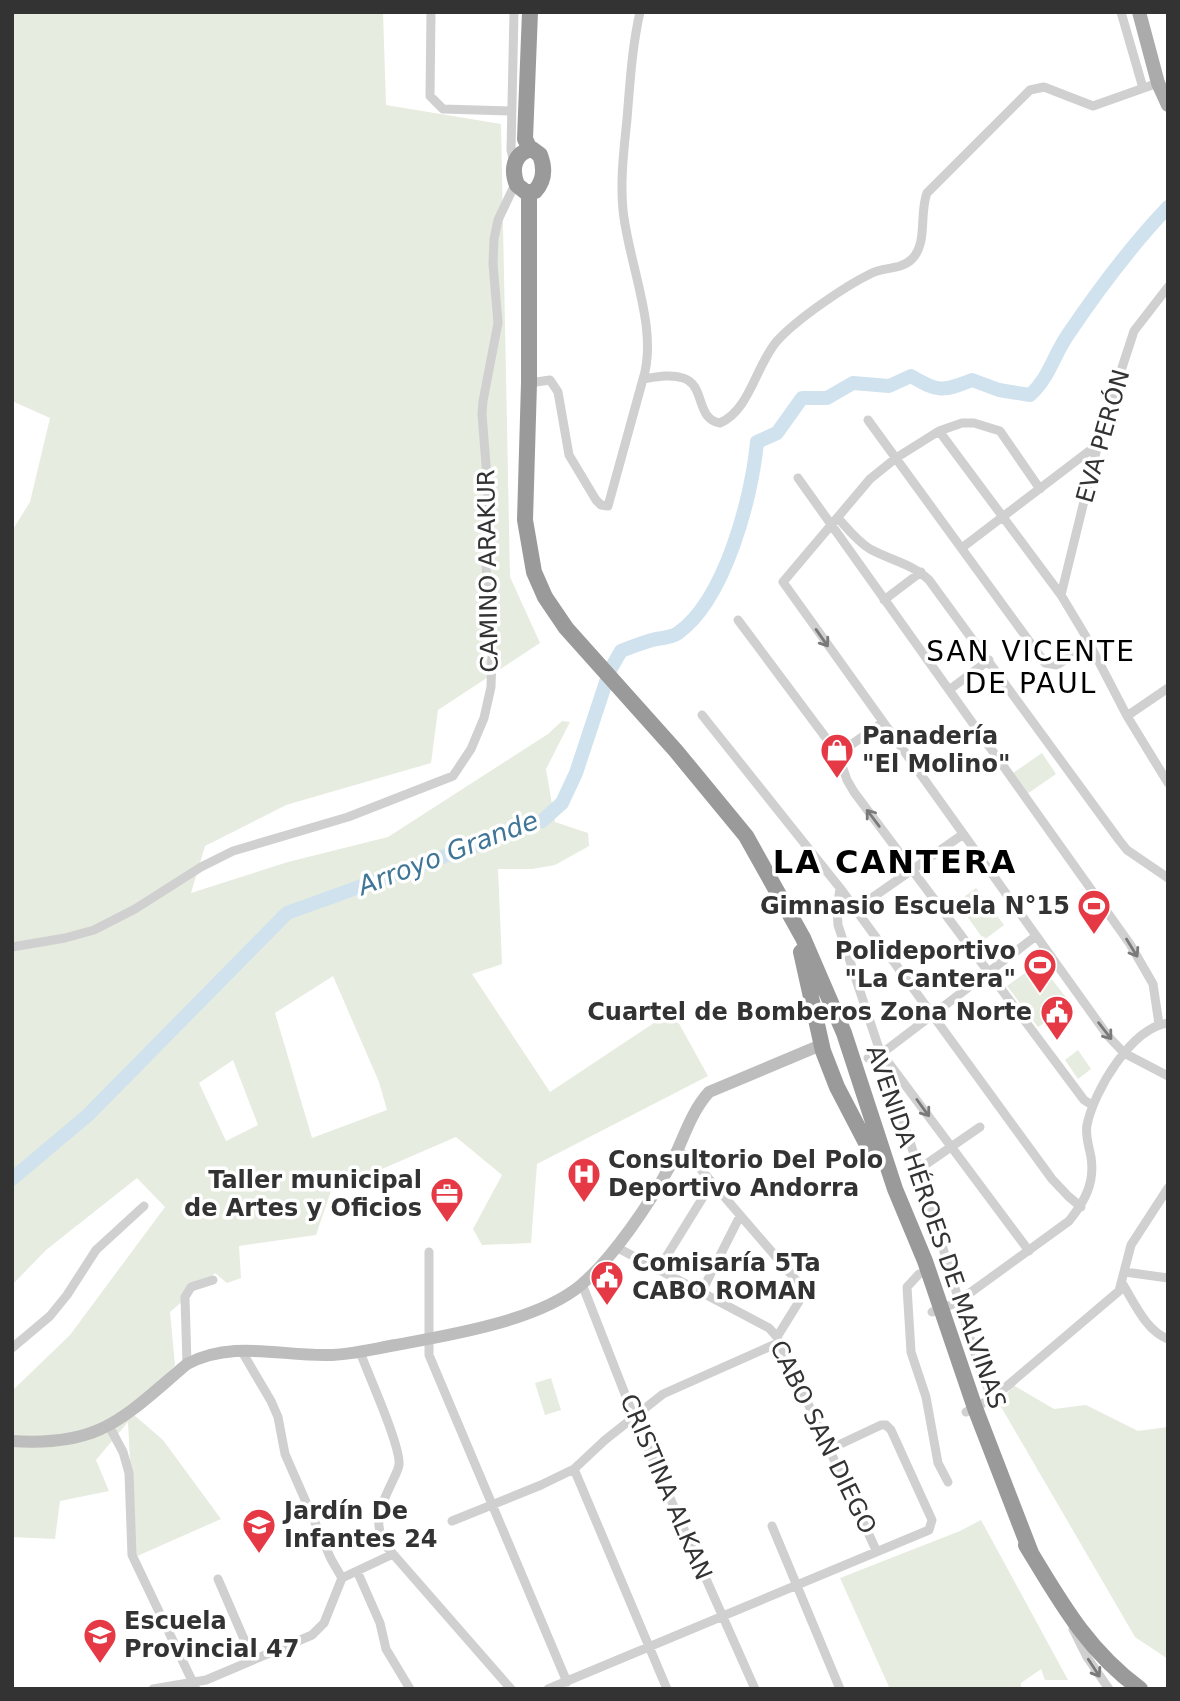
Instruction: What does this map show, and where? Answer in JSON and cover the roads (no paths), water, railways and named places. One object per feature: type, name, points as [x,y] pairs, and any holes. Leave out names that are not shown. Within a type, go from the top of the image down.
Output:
[{"type":"highway","name":"AVENIDA HÉROES DE MALVINAS","points":[[523,187],[539,187],[544,175],[540,155],[530,149],[525,139],[530,12]]},
{"type":"highway","points":[[514,165],[518,156],[530,149]]},
{"type":"highway","name":"AVENIDA HÉROES DE MALVINAS","points":[[514,165],[523,187],[529,383],[525,520],[530,559],[545,597],[580,645],[637,707],[740,828],[761,861],[807,948],[844,1033],[971,1410],[1031,1553],[1060,1603],[1097,1651],[1140,1689]]},
{"type":"highway","name":"AVENIDA HÉROES DE MALVINAS","points":[[792,919],[821,1042],[830,1068],[874,1157],[919,1274],[937,1310]]},
{"type":"highway","points":[[821,1042],[829,1032],[844,1033]]},
{"type":"highway","points":[[838,1087],[850,1088],[860,1077]]},
{"type":"main road","points":[[1139,12],[1158,83],[1168,105]]},
{"type":"street","points":[[431,12],[430,96],[443,109],[512,111]]},
{"type":"street","name":"AVENIDA HÉROES DE MALVINAS","points":[[514,12],[511,150],[514,165]]},
{"type":"street","points":[[529,383],[550,380],[554,384],[558,392],[569,455],[596,500],[605,507],[610,503],[649,354],[647,331],[625,227],[622,190],[633,52],[640,12]]},
{"type":"street","points":[[1121,12],[1143,88]]},
{"type":"street","points":[[643,379],[674,376],[691,382],[708,418],[713,422],[726,420],[744,399],[768,353],[787,331],[861,278],[876,271],[897,267],[912,259],[919,249],[922,204],[927,193],[1030,90],[1044,87],[1093,106],[1158,83]]},
{"type":"street","name":"CAMINO ARAKUR","points":[[12,947],[94,930],[135,909],[201,867],[233,852],[348,817],[453,776],[471,749],[484,718],[492,676],[485,565],[488,490],[482,401],[497,340],[494,239],[498,220],[523,187]]},
{"type":"street","name":"EVA PERÓN","points":[[1061,595],[1098,444],[1134,331],[1168,287]]},
{"type":"street","points":[[869,420],[1045,663],[1057,664],[1090,644]]},
{"type":"street","points":[[1040,489],[999,431],[974,423],[962,423],[939,431],[896,458],[870,479],[782,582],[1108,1036],[1125,1053],[1168,1076]]},
{"type":"street","points":[[939,431],[1061,595],[1127,716],[1168,783]]},
{"type":"street","points":[[963,547],[1098,444]]},
{"type":"street","points":[[798,478],[1130,944],[1153,984],[1164,1023],[1152,1027],[1137,1039],[1092,1105],[1087,1128],[1093,1175],[1081,1207],[1069,1221],[1029,1251],[960,1300],[937,1310]]},
{"type":"street","points":[[838,518],[853,536],[869,548],[921,572],[929,580],[1127,850],[1168,878]]},
{"type":"street","points":[[884,600],[921,572]]},
{"type":"street","points":[[738,620],[838,754],[853,792],[1084,1100],[1092,1105]]},
{"type":"street","points":[[949,690],[989,660]]},
{"type":"street","points":[[1127,716],[1168,688]]},
{"type":"street","points":[[702,715],[841,888],[1052,1179],[1081,1207]]},
{"type":"street","points":[[838,754],[882,723]]},
{"type":"street","points":[[856,909],[962,835]]},
{"type":"street","points":[[841,888],[837,910],[838,925],[919,1170],[981,1374],[993,1398]]},
{"type":"street","points":[[851,1052],[859,1057],[869,1058],[881,1054],[1035,936]]},
{"type":"street","points":[[12,1441],[70,1440],[109,1426],[198,1358],[241,1350],[330,1355],[360,1352],[465,1332],[516,1316],[565,1296],[582,1284],[616,1247],[678,1151],[700,1102],[709,1092],[805,1053],[821,1042]]},
{"type":"street","points":[[805,1053],[830,1068]]},
{"type":"street","points":[[881,1054],[1029,1251]]},
{"type":"street","points":[[860,1077],[869,1058]]},
{"type":"street","points":[[919,1170],[980,1127]]},
{"type":"street","points":[[452,1521],[574,1469],[634,1417],[673,1388],[779,1340],[804,1291],[691,1158],[678,1151]]},
{"type":"street","points":[[658,1270],[705,1194],[709,1179]]},
{"type":"street","points":[[971,1410],[993,1398],[1112,1298],[1122,1283],[1131,1245],[1168,1188]]},
{"type":"street","points":[[12,1348],[50,1316],[96,1251],[144,1206]]},
{"type":"street","points":[[701,1293],[740,1216]]},
{"type":"street","name":"CABO SAN DIEGO","points":[[616,1247],[769,1328],[779,1340],[877,1552]]},
{"type":"street","points":[[429,1252],[429,1355],[567,1682]]},
{"type":"street","points":[[1125,1272],[1168,1278]]},
{"type":"street","points":[[919,1274],[907,1287],[911,1352],[923,1381],[938,1463],[948,1482]]},
{"type":"street","points":[[187,1364],[185,1297],[191,1287],[213,1280]]},
{"type":"street","points":[[1122,1283],[1150,1326],[1156,1333],[1168,1339]]},
{"type":"street","name":"CRISTINA ALKAN","points":[[582,1284],[634,1417],[755,1689]]},
{"type":"street","points":[[241,1350],[278,1416],[285,1454],[342,1578]]},
{"type":"street","points":[[360,1352],[395,1442],[399,1464],[378,1512],[380,1537],[511,1689]]},
{"type":"street","points":[[548,1689],[929,1530],[932,1520],[891,1430],[886,1425],[880,1425],[830,1450]]},
{"type":"street","points":[[109,1426],[123,1452],[129,1473],[132,1555],[194,1685]]},
{"type":"street","points":[[574,1469],[667,1689]]},
{"type":"street","points":[[772,1526],[840,1689]]},
{"type":"street","points":[[153,1689],[194,1685],[312,1636],[321,1629],[342,1578],[393,1554]]},
{"type":"street","points":[[357,1571],[380,1623],[386,1649],[410,1689]]},
{"type":"street","points":[[218,1579],[253,1660]]},
{"type":"street","points":[[1060,1603],[1087,1657],[1109,1689]]},
{"type":"waterway","name":"Arroyo Grande","points":[[12,1179],[88,1115],[287,913],[542,821],[562,803],[576,773],[610,670],[621,651],[678,633],[695,618],[722,573],[733,546],[749,490],[757,442],[777,433],[802,398],[827,398],[853,383],[889,386],[911,376],[940,388],[954,387],[972,380],[999,390],[1030,395],[1042,382],[1067,336],[1103,286],[1168,207]]},
{"type":"place","name":"Panadería \"El Molino\"","points":[[837,780]]},
{"type":"place","name":"Gimnasio Escuela N°15","points":[[1094,936]]},
{"type":"place","name":"Polideportivo \"La Cantera\"","points":[[1040,995]]},
{"type":"place","name":"Cuartel de Bomberos Zona Norte","points":[[1057,1042]]},
{"type":"place","name":"Consultorio Del Polo Deportivo Andorra","points":[[584,1204]]},
{"type":"place","name":"Taller municipal de Artes y Oficios","points":[[447,1224]]},
{"type":"place","name":"Comisaría 5Ta CABO ROMAN","points":[[607,1307]]},
{"type":"place","name":"Jardín De Infantes 24","points":[[259,1555]]},
{"type":"place","name":"Escuela Provincial 47","points":[[100,1665]]},
{"type":"district","name":"SAN VICENTE DE PAUL","points":[[1031,667]]},
{"type":"district","name":"LA CANTERA","points":[[895,862]]}]
